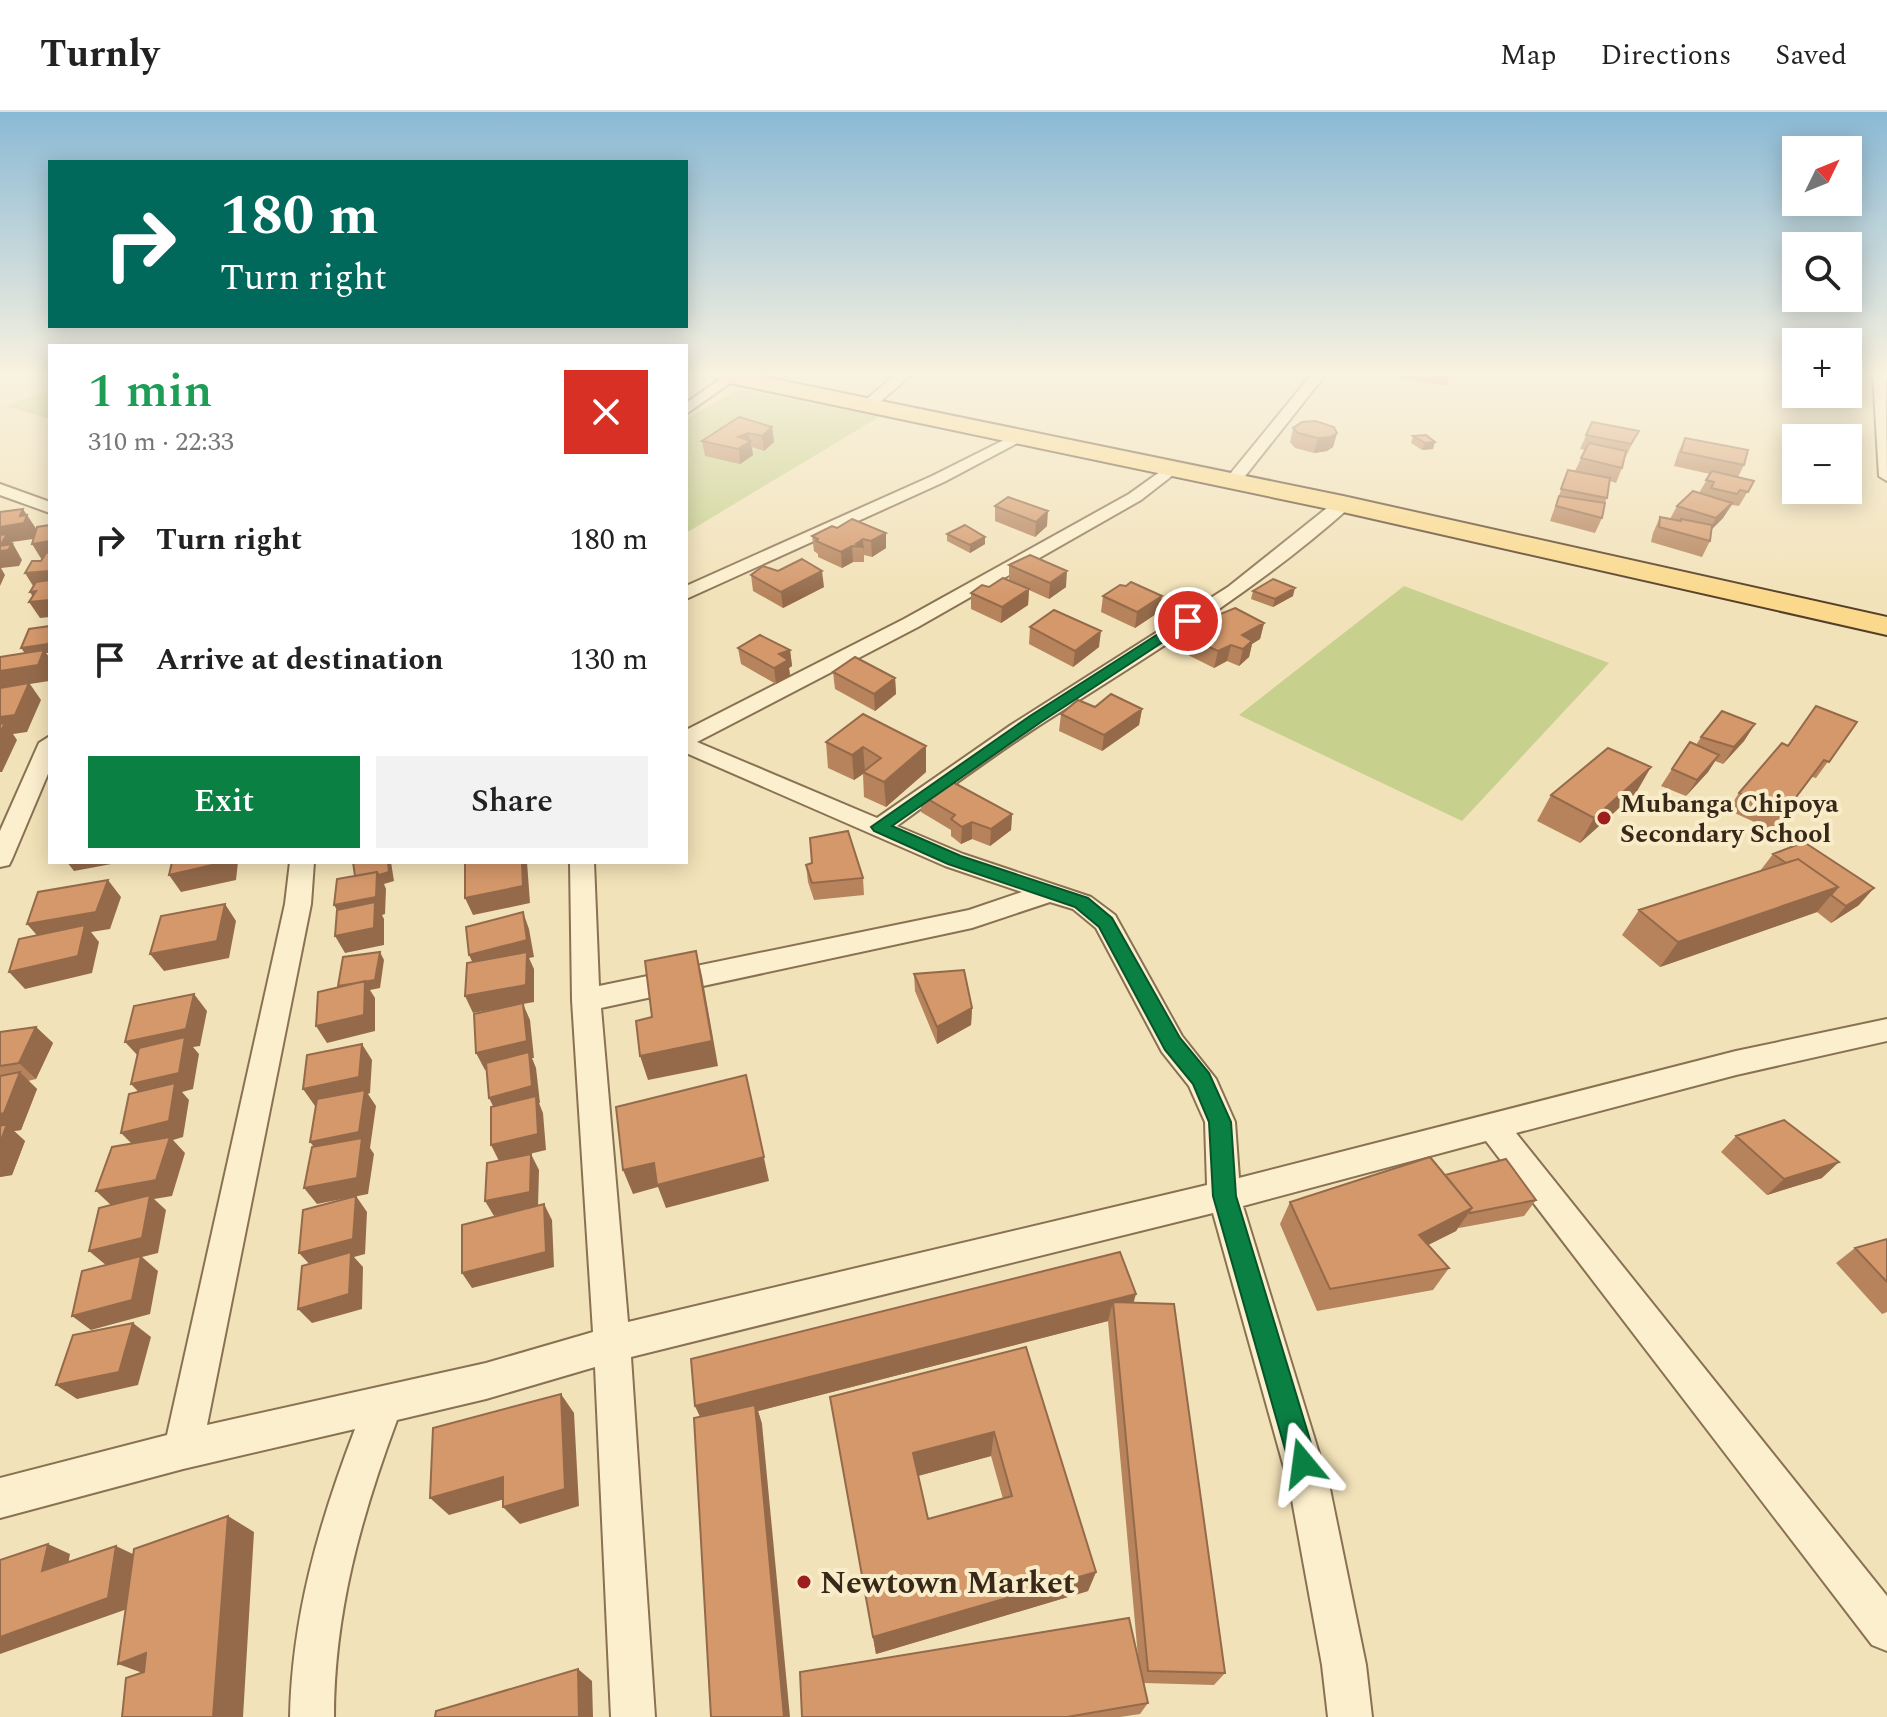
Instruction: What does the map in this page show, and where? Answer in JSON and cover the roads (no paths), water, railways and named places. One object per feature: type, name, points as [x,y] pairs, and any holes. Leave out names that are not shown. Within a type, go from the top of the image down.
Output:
[{"type":"main road","points":[[1075,449],[1343,504],[1887,626]]},
{"type":"street","points":[[688,592],[938,479],[995,449]]},
{"type":"street","points":[[1232,482],[1259,449]]},
{"type":"street","points":[[1885,449],[1887,476]]},
{"type":"street","points":[[688,738],[970,590],[1135,497],[1171,469]]},
{"type":"street","points":[[0,490],[48,507]]},
{"type":"street","points":[[880,827],[1022,727],[1230,593],[1312,533],[1343,504]]},
{"type":"street","points":[[688,746],[954,860],[1082,903],[1106,922],[1172,1044],[1201,1079],[1220,1122],[1224,1196],[1310,1489],[1344,1665],[1350,1717]]},
{"type":"street","points":[[0,859],[48,748]]},
{"type":"street","points":[[183,1450],[298,904],[302,864]]},
{"type":"street","points":[[582,864],[586,1000],[612,1344],[633,1717]]},
{"type":"street","points":[[586,1000],[972,919],[1048,893]]},
{"type":"street","points":[[0,1498],[183,1450],[486,1381],[612,1344],[1224,1196],[1736,1063],[1887,1030]]},
{"type":"street","points":[[1492,1126],[1887,1630]]},
{"type":"street","points":[[312,1717],[311,1678],[332,1555],[361,1463],[384,1404]]},
{"type":"place","name":"Mubanga Chipoya Secondary School","points":[[1604,818]]},
{"type":"place","name":"Newtown Market","points":[[804,1582]]}]
